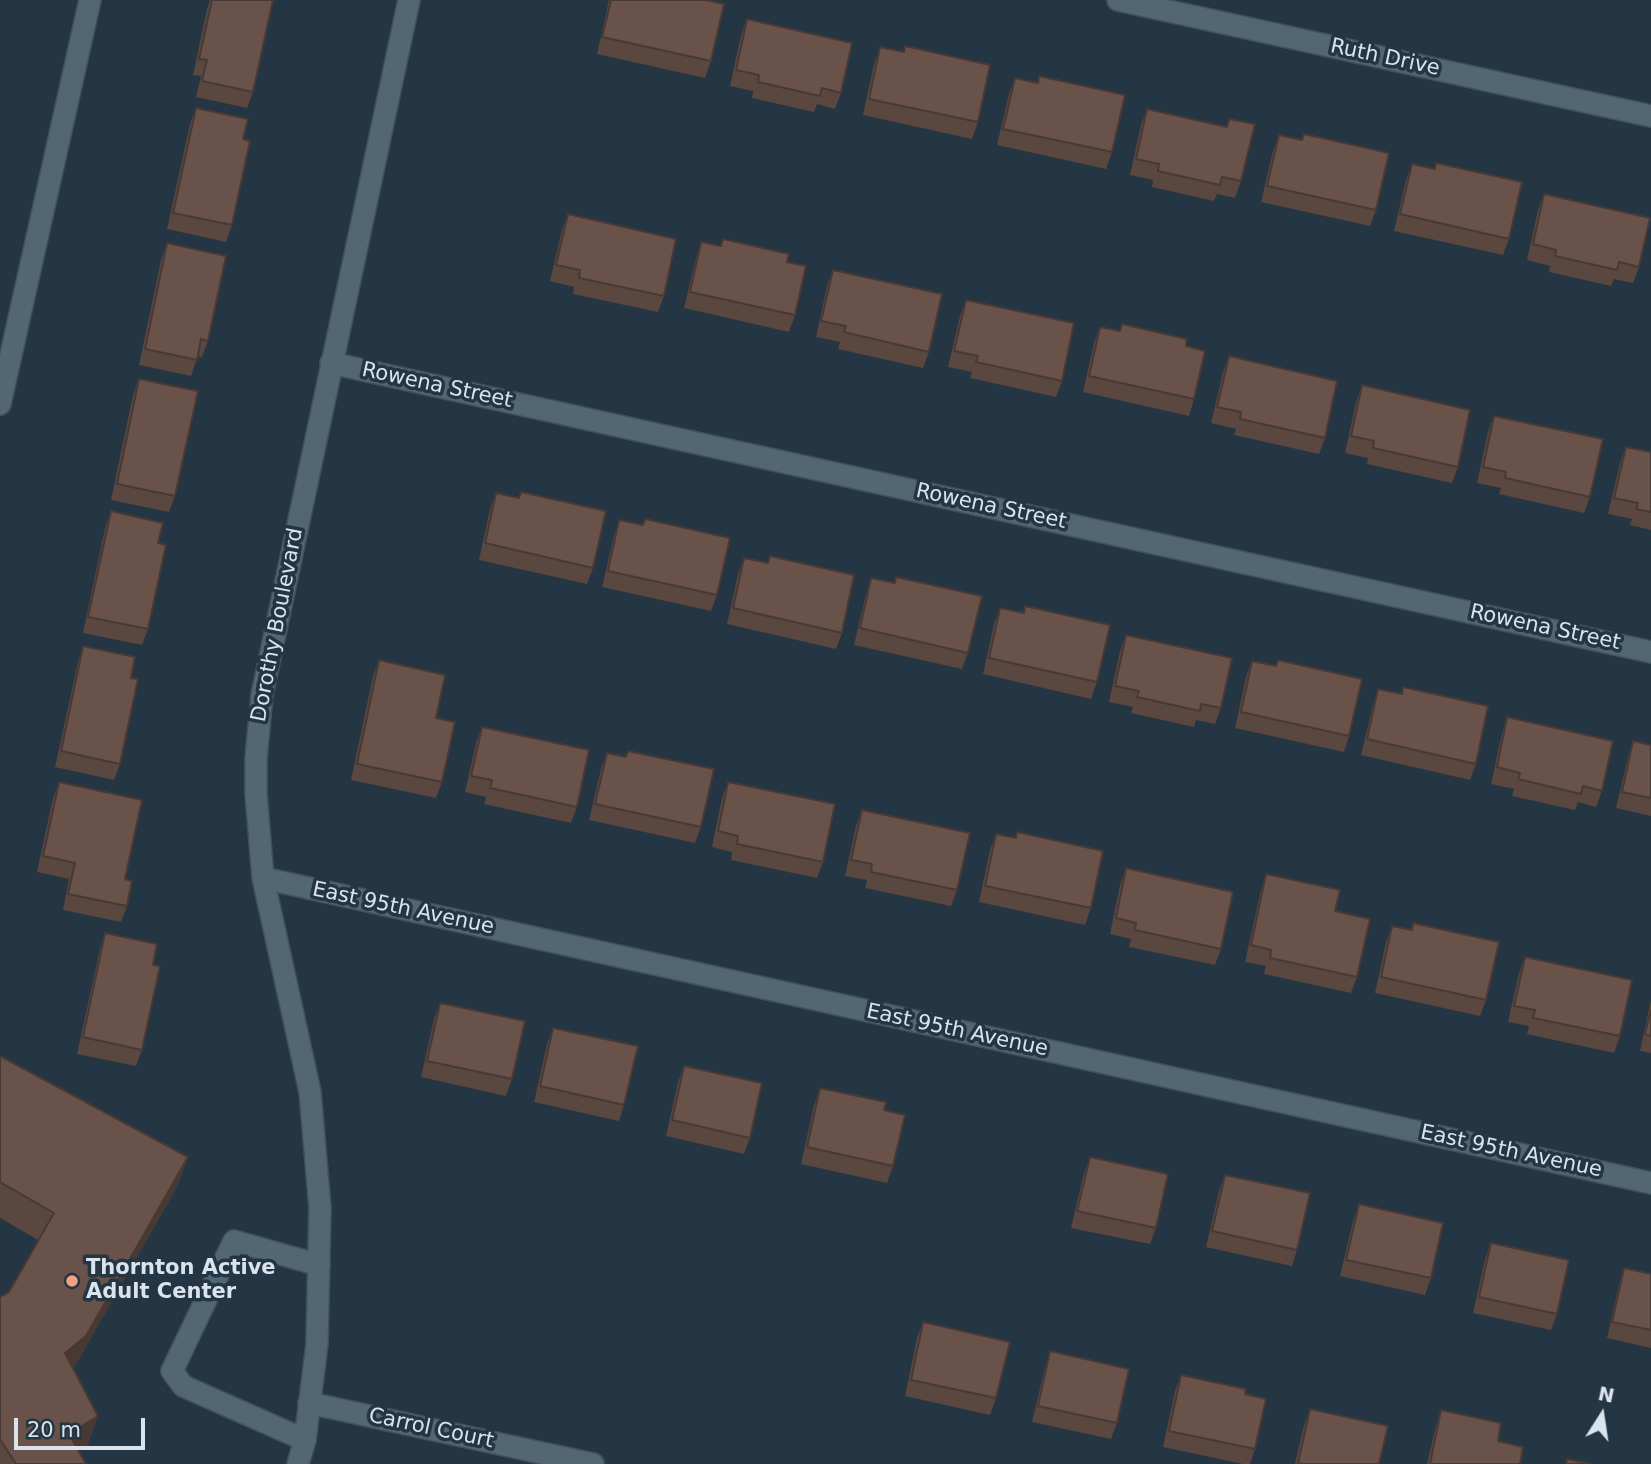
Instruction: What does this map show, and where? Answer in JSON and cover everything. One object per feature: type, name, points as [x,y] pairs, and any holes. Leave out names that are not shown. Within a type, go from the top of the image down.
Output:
[{"type":"street","points":[[0,404],[90,0]]},
{"type":"street","name":"Dorothy Boulevard","points":[[298,1464],[305,1440],[317,1344],[320,1208],[310,1092],[263,878],[256,758],[262,695],[409,0]]},
{"type":"street","name":"Ruth Drive","points":[[1118,0],[1651,117]]},
{"type":"street","name":"Rowena Street","points":[[331,363],[1651,652]]},
{"type":"street","name":"East 95th Avenue","points":[[263,878],[1651,1183]]},
{"type":"street","points":[[305,1440],[183,1386],[172,1371],[234,1241],[319,1265]]},
{"type":"street","name":"Carrol Court","points":[[309,1403],[593,1464]]},
{"type":"building","points":[[212,0],[273,0],[253,92],[202,81],[207,60],[199,59]]},
{"type":"building","points":[[611,0],[706,0],[724,4],[711,61],[602,37]]},
{"type":"building","points":[[747,19],[852,43],[841,93],[822,88],[820,96],[758,82],[759,75],[736,70]]},
{"type":"building","points":[[905,46],[990,65],[978,122],[869,99],[880,47],[904,52]]},
{"type":"building","points":[[1039,76],[1125,95],[1112,152],[1003,129],[1015,78],[1038,83]]},
{"type":"building","points":[[196,108],[248,119],[243,139],[250,141],[232,225],[173,213]]},
{"type":"building","points":[[1147,109],[1227,127],[1229,119],[1255,124],[1241,181],[1222,177],[1220,185],[1158,171],[1159,164],[1136,159]]},
{"type":"building","points":[[1304,134],[1389,153],[1376,210],[1267,186],[1279,135],[1302,140]]},
{"type":"building","points":[[1436,163],[1522,182],[1509,239],[1400,214],[1412,164],[1435,169]]},
{"type":"building","points":[[1544,194],[1650,218],[1639,267],[1619,262],[1617,270],[1555,256],[1556,250],[1533,244]]},
{"type":"building","points":[[568,214],[676,239],[664,296],[579,278],[580,270],[556,265]]},
{"type":"building","points":[[723,239],[789,254],[787,262],[806,266],[795,315],[690,292],[701,242],[721,246]]},
{"type":"building","points":[[167,243],[226,256],[208,341],[201,339],[197,360],[145,349]]},
{"type":"building","points":[[833,270],[942,294],[929,352],[844,332],[846,326],[821,321]]},
{"type":"building","points":[[966,300],[1074,323],[1062,381],[976,362],[978,356],[954,351]]},
{"type":"building","points":[[1122,324],[1187,339],[1186,346],[1205,351],[1194,399],[1089,376],[1100,327],[1120,331]]},
{"type":"building","points":[[1229,356],[1337,381],[1325,438],[1240,419],[1241,412],[1217,407]]},
{"type":"building","points":[[139,379],[198,391],[175,496],[117,484]]},
{"type":"building","points":[[1362,385],[1470,410],[1458,467],[1373,448],[1374,441],[1351,436]]},
{"type":"building","points":[[1494,416],[1603,439],[1590,497],[1505,478],[1506,472],[1483,467]]},
{"type":"building","points":[[1626,447],[1651,452],[1651,512],[1636,509],[1638,503],[1614,498]]},
{"type":"building","points":[[521,492],[606,511],[593,568],[485,543],[496,493],[519,498]]},
{"type":"building","points":[[111,511],[163,523],[158,543],[166,545],[148,629],[88,617]]},
{"type":"building","points":[[645,519],[730,538],[717,595],[608,571],[619,520],[643,525]]},
{"type":"building","points":[[770,556],[854,575],[842,633],[733,608],[744,558],[768,563]]},
{"type":"building","points":[[896,577],[982,596],[968,653],[860,628],[871,578],[895,583]]},
{"type":"building","points":[[1025,606],[1110,625],[1097,682],[989,658],[1000,608],[1024,613]]},
{"type":"building","points":[[1126,635],[1232,658],[1221,708],[1201,704],[1200,711],[1137,697],[1139,691],[1115,686]]},
{"type":"building","points":[[83,646],[135,657],[131,678],[138,679],[120,764],[61,751]]},
{"type":"building","points":[[379,660],[445,675],[436,718],[455,722],[442,782],[357,764]]},
{"type":"building","points":[[1278,660],[1362,679],[1349,736],[1241,712],[1252,661],[1276,666]]},
{"type":"building","points":[[1403,687],[1488,706],[1476,764],[1367,739],[1378,689],[1402,694]]},
{"type":"building","points":[[1507,717],[1613,741],[1602,791],[1583,786],[1581,794],[1518,779],[1520,773],[1497,767]]},
{"type":"building","points":[[482,727],[589,750],[577,807],[490,788],[492,780],[471,776]]},
{"type":"building","points":[[1633,741],[1651,745],[1651,798],[1622,792]]},
{"type":"building","points":[[628,751],[714,769],[701,827],[595,804],[607,753],[626,757]]},
{"type":"building","points":[[59,782],[142,800],[125,879],[132,881],[127,906],[68,894],[75,863],[43,856]]},
{"type":"building","points":[[728,782],[835,804],[823,862],[737,844],[738,836],[718,831]]},
{"type":"building","points":[[862,810],[970,833],[957,890],[871,872],[872,864],[851,860]]},
{"type":"building","points":[[1017,832],[1103,851],[1091,908],[985,886],[996,834],[1016,838]]},
{"type":"building","points":[[1126,868],[1233,892],[1221,949],[1135,930],[1136,923],[1116,918]]},
{"type":"building","points":[[1266,874],[1340,890],[1335,911],[1370,919],[1357,977],[1270,958],[1271,950],[1251,945]]},
{"type":"building","points":[[1413,923],[1499,942],[1486,1000],[1381,977],[1392,926],[1412,930]]},
{"type":"building","points":[[105,933],[157,944],[153,965],[160,966],[142,1050],[83,1037]]},
{"type":"building","points":[[1525,957],[1632,980],[1620,1036],[1533,1018],[1535,1010],[1514,1006]]},
{"type":"building","points":[[440,1003],[525,1021],[512,1079],[427,1061]]},
{"type":"building","points":[[1651,1010],[1651,1036],[1645,1034]]},
{"type":"building","points":[[553,1028],[638,1046],[624,1105],[540,1086]]},
{"type":"building","name":"Thornton Active Adult Center","points":[[0,1056],[188,1157],[86,1336],[65,1353],[98,1416],[69,1434],[86,1464],[16,1464],[0,1439],[0,1297],[9,1292],[54,1213],[0,1182]]},
{"type":"building","points":[[684,1066],[762,1083],[750,1138],[672,1120]]},
{"type":"building","points":[[820,1088],[886,1102],[884,1110],[905,1115],[893,1166],[807,1147]]},
{"type":"building","points":[[1090,1157],[1168,1174],[1156,1228],[1077,1211]]},
{"type":"building","points":[[1225,1175],[1310,1193],[1297,1250],[1212,1231]]},
{"type":"building","points":[[1359,1204],[1443,1223],[1431,1278],[1346,1260]]},
{"type":"building","points":[[1491,1243],[1569,1260],[1557,1314],[1479,1297]]},
{"type":"building","points":[[1624,1268],[1651,1274],[1651,1330],[1612,1322]]},
{"type":"building","points":[[923,1322],[1010,1342],[996,1398],[911,1380]]},
{"type":"building","points":[[1050,1351],[1129,1369],[1117,1423],[1038,1406]]},
{"type":"building","points":[[1181,1375],[1246,1389],[1245,1394],[1266,1399],[1255,1449],[1169,1431]]},
{"type":"building","points":[[1310,1409],[1388,1426],[1379,1464],[1298,1463]]},
{"type":"building","points":[[1441,1410],[1501,1423],[1498,1441],[1523,1447],[1520,1464],[1430,1464]]},
{"type":"building","points":[[1567,1459],[1591,1464],[1566,1464]]},
{"type":"place","name":"Thornton Active Adult Center","points":[[72,1281]]}]
